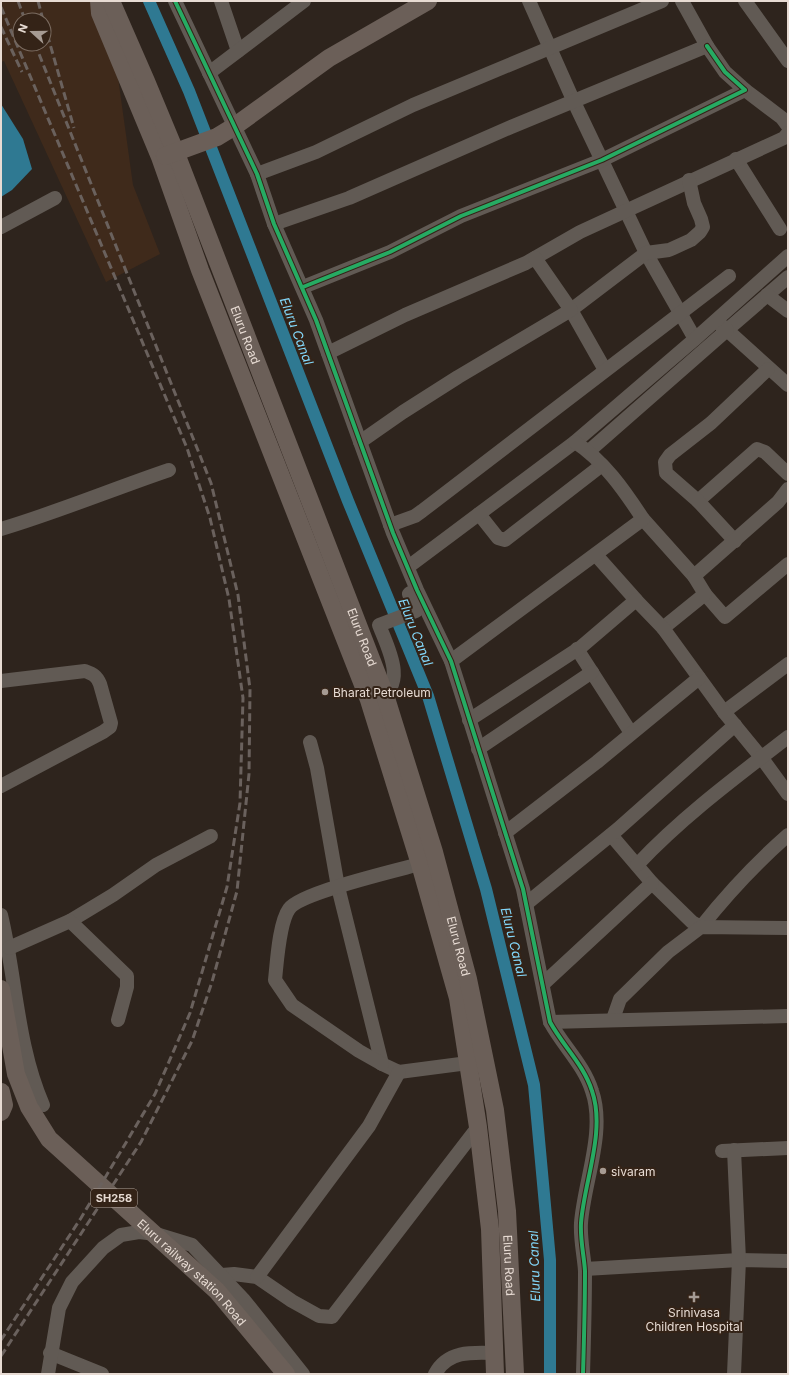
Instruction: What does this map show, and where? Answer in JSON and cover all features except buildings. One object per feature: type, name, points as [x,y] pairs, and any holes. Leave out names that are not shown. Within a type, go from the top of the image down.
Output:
[{"type":"main road","name":"Eluru Road","points":[[99,1],[100,13],[139,84]]},
{"type":"main road","name":"Eluru Road","points":[[110,1],[139,84],[167,154],[200,270],[377,697],[434,852],[468,979],[496,1110],[507,1211],[515,1374]]},
{"type":"main road","points":[[167,154],[195,146],[217,137],[235,126],[329,58],[428,1]]},
{"type":"main road","name":"Eluru Road","points":[[377,697],[420,864],[458,998],[478,1127],[490,1229],[495,1374]]},
{"type":"main road","name":"Eluru railway station Road","points":[[1,989],[16,1074],[28,1107],[48,1139],[156,1234],[217,1292],[286,1374]]},
{"type":"main road","points":[[1,1092],[4,1105],[1,1112]]},
{"type":"street","points":[[175,1],[257,174],[274,224],[303,287],[392,529],[408,567],[416,611],[379,625],[395,672],[391,688],[377,697]]},
{"type":"street","points":[[221,1],[232,57]]},
{"type":"street","points":[[209,73],[304,1]]},
{"type":"street","points":[[529,1],[551,46],[574,102],[646,253],[688,326]]},
{"type":"street","points":[[257,174],[316,152],[413,105],[551,46],[662,1]]},
{"type":"street","points":[[682,1],[724,72],[745,90],[786,119]]},
{"type":"street","points":[[745,1],[788,61]]},
{"type":"street","points":[[274,224],[349,198],[511,128],[708,46]]},
{"type":"street","points":[[303,287],[390,252],[461,216],[602,160],[745,90]]},
{"type":"street","points":[[328,353],[405,315],[535,258],[580,232],[627,212],[689,180],[784,138],[788,134]]},
{"type":"street","points":[[736,159],[780,229]]},
{"type":"street","points":[[360,442],[452,381],[571,310],[646,253],[669,250],[691,240],[700,232],[702,227],[702,219],[694,203],[689,180]]},
{"type":"street","points":[[1,227],[55,198]]},
{"type":"street","points":[[392,529],[422,511],[605,370],[688,326],[716,321],[788,256]]},
{"type":"street","points":[[535,258],[571,310],[605,370]]},
{"type":"street","points":[[408,567],[575,442],[688,326],[729,276]]},
{"type":"street","points":[[589,451],[788,277]]},
{"type":"street","points":[[767,295],[788,311]]},
{"type":"street","points":[[716,321],[788,385]]},
{"type":"street","points":[[735,541],[698,501],[666,473],[665,462],[670,455],[711,423],[768,368]]},
{"type":"street","points":[[575,442],[589,451],[624,489],[643,519],[694,576],[705,594],[725,617],[788,564]]},
{"type":"street","points":[[698,501],[757,449],[764,452],[788,474]]},
{"type":"street","points":[[479,514],[498,538],[505,540],[602,465]]},
{"type":"street","points":[[1,529],[49,515],[111,490],[169,470]]},
{"type":"street","points":[[694,576],[778,502],[788,489]]},
{"type":"street","points":[[451,661],[643,519]]},
{"type":"street","points":[[596,554],[636,600],[663,628],[724,712],[761,757],[788,794]]},
{"type":"street","points":[[413,592],[451,661],[526,904],[550,1022],[556,1033],[584,1072],[594,1099],[596,1139],[581,1223],[580,1244],[585,1269],[583,1374]]},
{"type":"street","points":[[663,628],[705,594]]},
{"type":"street","points":[[469,720],[577,649],[636,600]]},
{"type":"street","points":[[577,649],[631,733]]},
{"type":"street","points":[[724,712],[788,664]]},
{"type":"street","points":[[1,681],[85,671],[98,678],[111,723],[110,727],[103,732],[1,786]]},
{"type":"street","points":[[478,749],[592,672]]},
{"type":"street","points":[[505,833],[597,762],[699,678]]},
{"type":"street","points":[[526,904],[611,835],[735,725]]},
{"type":"street","points":[[636,865],[663,838],[761,757],[788,737]]},
{"type":"street","points":[[310,742],[317,768],[338,887],[382,1064]]},
{"type":"street","points":[[611,835],[652,883],[692,922],[701,926],[788,928]]},
{"type":"street","points":[[613,1019],[620,999],[668,952],[701,926],[725,896],[761,858],[788,835]]},
{"type":"street","points":[[9,948],[70,921],[113,896],[156,865],[211,836]]},
{"type":"street","points":[[420,864],[354,881],[293,903],[284,918],[275,980],[292,1005],[359,1051],[399,1072],[468,1063]]},
{"type":"street","points":[[543,984],[652,883]]},
{"type":"street","points":[[1,915],[9,948],[24,1044],[34,1083],[43,1105]]},
{"type":"street","points":[[70,921],[127,976],[127,987],[118,1020]]},
{"type":"street","points":[[550,1022],[613,1019],[788,1016]]},
{"type":"street","points":[[258,1277],[369,1126],[399,1072]]},
{"type":"street","points":[[222,1275],[234,1274],[258,1277],[292,1301],[319,1316],[332,1317],[478,1127]]},
{"type":"street","points":[[734,1374],[739,1260],[728,1150],[788,1148]]},
{"type":"street","points":[[48,1374],[50,1353],[59,1308],[63,1296],[72,1282],[103,1248],[122,1235],[139,1232],[156,1234],[192,1245],[244,1300],[303,1374]]},
{"type":"street","points":[[585,1269],[739,1260],[788,1261]]},
{"type":"street","points":[[435,1374],[440,1364],[466,1352],[494,1353]]},
{"type":"street","points":[[50,1353],[102,1374]]},
{"type":"shaded area","points":[[1,1],[93,1],[116,63],[133,185],[160,254],[106,282],[4,61],[1,62]]},
{"type":"water","points":[[1,104],[23,139],[32,169],[12,190],[1,197]]},
{"type":"waterway","name":"Eluru Canal","points":[[149,1],[189,91],[348,501],[428,696],[486,889],[534,1085],[550,1260],[550,1374]]},
{"type":"railway","points":[[18,1],[22,12]]},
{"type":"railway","points":[[38,1],[41,12]]},
{"type":"railway","points":[[1,7],[187,448],[210,518],[229,599],[243,698],[240,803],[227,887],[190,1013],[155,1094],[81,1218],[1,1340]]},
{"type":"railway","points":[[1,27],[22,72]]},
{"type":"railway","points":[[52,51],[74,128]]},
{"type":"railway","points":[[1,1356],[141,1142],[192,1041],[212,982],[237,891],[249,774],[250,689],[238,595],[211,483],[38,52]]},
{"type":"cycle path","points":[[175,1],[257,174],[274,224],[316,320],[393,533],[417,590],[451,661],[523,889],[550,1022],[579,1064],[592,1091],[596,1106],[597,1123],[593,1157],[581,1223],[585,1271],[583,1374]]},
{"type":"cycle path","points":[[303,287],[390,252],[461,216],[602,160],[745,90],[725,72],[707,46]]},
{"type":"place","name":"Bharat Petroleum","points":[[325,692]]},
{"type":"place","name":"sivaram","points":[[603,1171]]},
{"type":"place","name":"Srinivasa Children Hospital","points":[[694,1297]]}]
